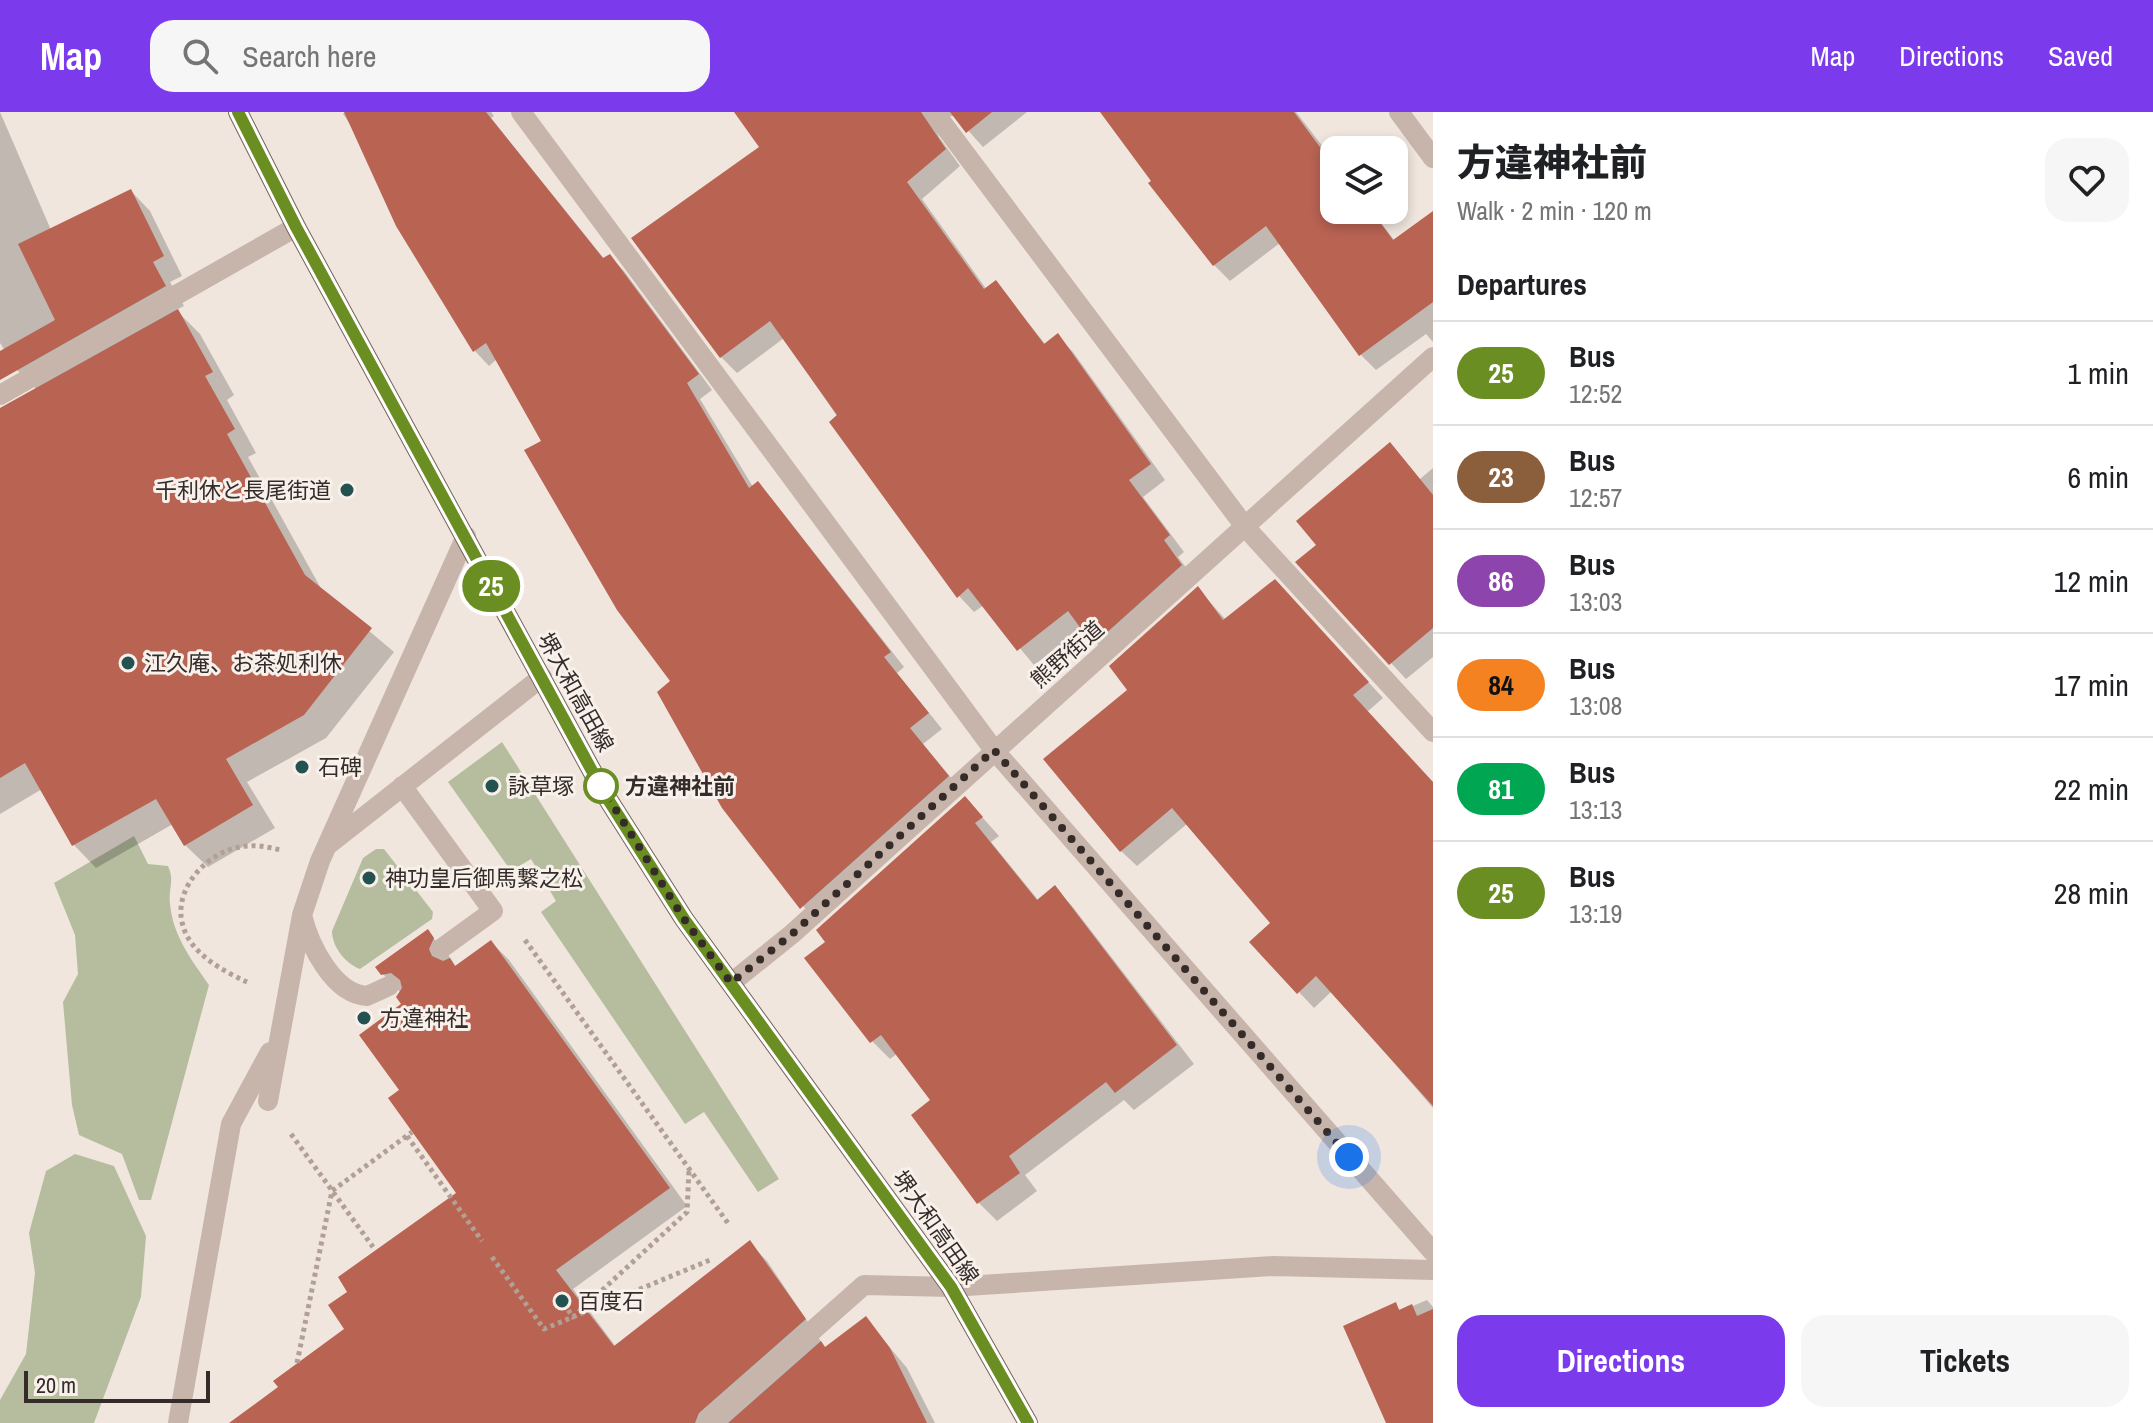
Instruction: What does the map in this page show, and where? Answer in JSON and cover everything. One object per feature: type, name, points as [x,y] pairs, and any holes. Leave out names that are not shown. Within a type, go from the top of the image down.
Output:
[{"type":"main road","name":"堺大和高田線","points":[[238,112],[296,227],[604,793],[684,919],[951,1287],[1028,1423]]},
{"type":"street","points":[[521,112],[994,750],[1433,1252]]},
{"type":"street","points":[[934,112],[1246,528],[1433,732]]},
{"type":"street","points":[[1399,112],[1433,158]]},
{"type":"street","points":[[0,395],[296,227]]},
{"type":"street","name":"熊野街道","points":[[731,983],[792,934],[1433,357]]},
{"type":"street","points":[[268,1101],[302,915],[323,854],[466,536]]},
{"type":"street","points":[[323,854],[402,786],[542,677]]},
{"type":"street","points":[[402,786],[493,911],[442,948]]},
{"type":"street","points":[[302,915],[315,949],[345,989],[367,996],[389,986]]},
{"type":"street","points":[[178,1423],[231,1124],[280,1035]]},
{"type":"street","points":[[708,1423],[864,1285],[951,1287],[1273,1266],[1433,1270]]},
{"type":"path","points":[[287,998],[251,985],[212,963],[183,928],[180,911],[191,879],[209,860],[228,850],[264,847],[323,854]]},
{"type":"path","points":[[493,911],[509,935],[517,928],[730,1226]]},
{"type":"path","points":[[268,1101],[373,1247]]},
{"type":"path","points":[[297,1363],[332,1191],[409,1134],[482,1241]]},
{"type":"path","points":[[573,1317],[687,1212],[689,1169]]},
{"type":"path","points":[[492,1257],[544,1329],[710,1260]]},
{"type":"path","points":[[559,1297],[573,1317]]},
{"type":"green space","points":[[502,742],[779,1179],[758,1192],[704,1112],[685,1124],[541,912],[556,901],[531,859],[511,871],[448,782]]},
{"type":"green space","points":[[134,836],[148,864],[168,866],[171,876],[170,904],[175,926],[184,947],[209,985],[151,1200],[139,1200],[122,1154],[79,1135],[72,1105],[63,1002],[78,974],[75,935],[54,883]]},
{"type":"green space","points":[[376,849],[384,849],[433,912],[432,919],[360,969],[341,954],[334,943],[332,931],[363,858]]},
{"type":"green space","points":[[75,1154],[114,1166],[146,1236],[141,1297],[94,1423],[0,1423],[0,1400],[26,1354],[35,1273],[29,1233],[46,1171]]},
{"type":"building","points":[[344,112],[486,112],[603,258],[610,254],[699,374],[687,383],[749,488],[758,481],[891,652],[884,657],[929,713],[910,728],[949,776],[800,909],[722,808],[657,692],[670,681],[617,610],[524,450],[541,441],[486,343],[473,352],[396,226]]},
{"type":"building","points":[[734,112],[921,112],[946,149],[907,182],[984,289],[996,280],[1044,344],[1058,333],[1151,464],[1129,480],[1170,535],[1164,540],[1182,565],[1093,645],[1068,611],[1017,651],[968,588],[957,598],[829,422],[837,415],[770,321],[720,358],[631,238],[759,147]]},
{"type":"building","points":[[950,112],[992,112],[966,133]]},
{"type":"building","points":[[1100,112],[1294,112],[1320,147],[1320,224],[1381,224],[1393,240],[1433,211],[1433,302],[1359,356],[1266,226],[1213,266],[1148,183],[1151,181]]},
{"type":"building","points":[[131,189],[164,256],[153,262],[166,286],[0,380],[0,351],[55,320],[18,244]]},
{"type":"building","points":[[178,309],[213,372],[205,376],[235,429],[227,434],[305,575],[372,628],[304,715],[226,759],[253,805],[184,846],[156,799],[72,846],[25,763],[0,778],[0,408]]},
{"type":"building","points":[[1390,442],[1433,495],[1433,628],[1389,665],[1295,562],[1316,545],[1296,521]]},
{"type":"building","points":[[1275,579],[1369,682],[1353,695],[1433,782],[1433,1106],[1316,976],[1297,994],[1249,942],[1270,923],[1172,808],[1120,852],[1043,759],[1127,690],[1109,666],[1198,586],[1223,620]]},
{"type":"building","points":[[965,796],[983,817],[975,823],[1037,900],[1055,885],[1177,1045],[1115,1093],[1106,1082],[1009,1156],[1020,1173],[977,1204],[911,1115],[930,1100],[881,1035],[870,1043],[804,958],[825,942],[816,930]]},
{"type":"building","points":[[428,929],[434,938],[429,949],[432,956],[443,961],[450,958],[455,966],[491,940],[670,1188],[556,1270],[614,1346],[750,1240],[806,1319],[699,1413],[695,1423],[229,1423],[278,1387],[273,1381],[344,1329],[328,1305],[347,1292],[338,1277],[456,1193],[388,1098],[399,1090],[359,1035],[401,1004],[396,997],[402,988],[400,980],[391,973],[381,975],[375,967]]},
{"type":"building","points":[[1396,1302],[1399,1310],[1412,1304],[1417,1316],[1433,1309],[1433,1423],[1386,1423],[1343,1326]]},
{"type":"building","points":[[866,1316],[890,1348],[927,1423],[728,1423],[821,1341],[825,1347]]},
{"type":"bus line","name":"25","points":[[238,112],[296,227],[604,793],[684,919],[951,1287],[1028,1423]]},
{"type":"place","name":"千利休と長尾街道","points":[[347,490]]},
{"type":"place","name":"江久庵、お茶処利休","points":[[128,663]]},
{"type":"place","name":"石碑","points":[[302,767]]},
{"type":"place","name":"詠草塚","points":[[492,786]]},
{"type":"place","name":"方違神社前","points":[[601,786]]},
{"type":"place","name":"神功皇后御馬繋之松","points":[[369,878]]},
{"type":"place","name":"方違神社","points":[[364,1018]]},
{"type":"place","name":"百度石","points":[[562,1301]]},
{"type":"route","points":[[601,786],[684,919],[731,983],[792,934],[994,750],[1349,1157]]}]
